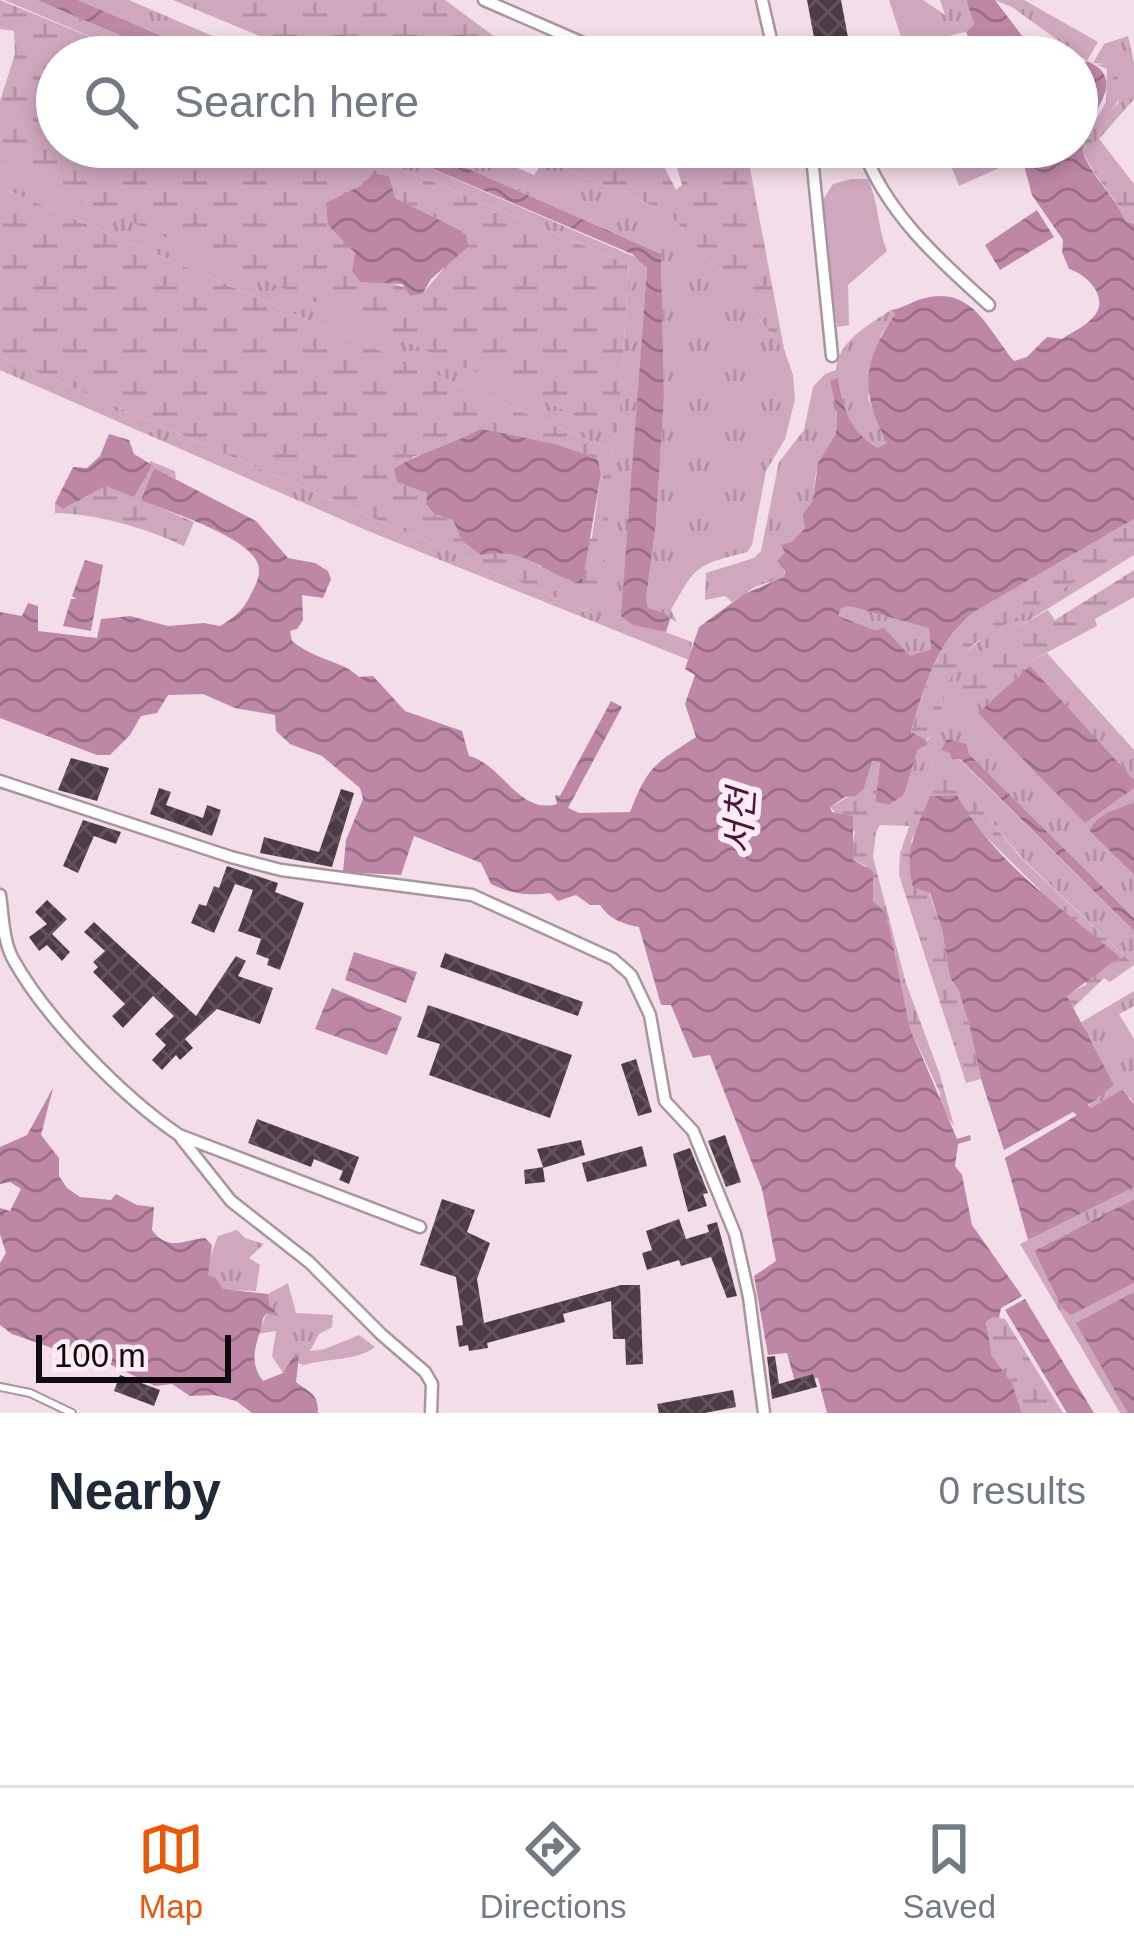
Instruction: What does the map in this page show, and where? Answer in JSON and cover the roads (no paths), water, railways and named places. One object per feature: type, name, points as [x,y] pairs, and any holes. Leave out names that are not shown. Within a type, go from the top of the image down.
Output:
[{"type":"street","points":[[484,0],[567,36]]},
{"type":"street","points":[[762,0],[770,36]]},
{"type":"street","points":[[813,168],[832,356]]},
{"type":"street","points":[[870,168],[910,229],[989,305]]},
{"type":"street","points":[[0,781],[281,870],[472,896],[613,958],[631,975],[650,1016],[665,1101],[693,1131],[735,1234],[764,1413]]},
{"type":"street","points":[[0,895],[11,956],[63,1027],[144,1111],[179,1135],[420,1227]]},
{"type":"street","points":[[179,1135],[231,1201],[308,1262],[425,1372],[432,1384],[431,1413]]},
{"type":"lane","points":[[0,1387],[30,1393],[72,1413]]},
{"type":"water","points":[[37,0],[78,0],[162,36],[122,36]]},
{"type":"water","points":[[966,0],[995,0],[1022,36],[968,36],[974,24]]},
{"type":"water","points":[[1098,68],[1106,79],[1098,107]]},
{"type":"water","points":[[431,168],[466,168],[661,254],[664,397],[646,599],[648,608],[670,620],[666,632],[633,625],[621,616],[647,268],[632,254]]},
{"type":"water","name":"서천","points":[[1025,168],[1091,168],[1126,222],[1134,224],[1134,519],[961,624],[941,651],[921,698],[911,732],[927,745],[918,749],[904,795],[889,805],[875,802],[880,763],[872,761],[864,788],[830,807],[832,812],[853,816],[853,860],[873,871],[873,901],[889,925],[910,1028],[957,1139],[970,1135],[971,1140],[958,1144],[955,1166],[962,1175],[972,1225],[1022,1296],[1001,1308],[999,1318],[986,1322],[992,1356],[1012,1383],[1022,1413],[827,1413],[818,1378],[795,1382],[787,1353],[768,1355],[754,1276],[776,1261],[762,1189],[710,1055],[693,1058],[671,1005],[661,1005],[639,927],[617,920],[600,905],[590,905],[576,895],[558,901],[550,893],[520,893],[491,884],[481,863],[414,836],[401,875],[343,872],[346,840],[363,799],[360,788],[322,756],[290,744],[276,731],[275,715],[235,708],[203,694],[168,695],[157,713],[141,716],[110,755],[97,755],[0,718],[0,612],[22,616],[28,603],[38,606],[38,631],[97,638],[101,619],[130,616],[168,626],[220,626],[235,615],[255,585],[258,564],[224,535],[141,500],[154,468],[256,521],[288,558],[328,571],[331,579],[323,598],[302,595],[303,620],[290,631],[292,641],[359,677],[373,676],[405,711],[462,731],[469,756],[532,802],[557,804],[555,795],[560,796],[611,701],[622,707],[568,808],[579,813],[630,812],[655,767],[696,737],[685,704],[695,675],[685,669],[699,627],[744,594],[784,577],[777,561],[785,553],[781,545],[792,542],[805,528],[802,515],[813,500],[818,463],[836,434],[837,410],[830,381],[838,378],[845,410],[861,435],[878,448],[887,443],[872,408],[868,377],[876,348],[895,314],[891,310],[936,296],[964,302],[1014,361],[1027,357],[1047,337],[1062,339],[1095,315],[1097,293],[1069,269],[1063,240],[1032,195]],"holes":[[[849,606],[929,628],[931,649],[910,656],[884,628],[875,630],[838,616],[841,608]]]},
{"type":"water","points":[[373,174],[389,176],[395,198],[462,231],[469,246],[431,279],[423,293],[410,296],[402,284],[360,282],[352,271],[355,253],[328,225],[326,203]]},
{"type":"water","points":[[1037,210],[1054,237],[1000,270],[985,245]]},
{"type":"water","points":[[481,429],[556,444],[598,459],[601,474],[582,584],[522,557],[481,555],[462,541],[453,520],[434,514],[426,505],[427,493],[397,482],[394,469]]},
{"type":"water","points":[[109,434],[129,440],[134,454],[152,465],[134,497],[106,486],[63,509],[55,503],[73,467],[87,468],[100,456]]},
{"type":"water","points":[[85,560],[103,565],[91,631],[63,626],[71,599],[76,599],[72,596]]},
{"type":"water","points":[[1030,666],[1134,780],[1134,788],[1085,823],[978,713]]},
{"type":"water","points":[[947,739],[967,744],[969,754],[1134,918],[1134,931],[960,759],[952,760],[950,753],[941,750]]},
{"type":"water","points":[[957,795],[1009,863],[1120,957],[1067,996],[1114,1085],[1088,1105],[1091,1108],[1122,1090],[1134,1104],[1134,1187],[1028,1240],[1005,1158],[1077,1115],[1073,1112],[1004,1150],[969,1024],[950,978],[930,893],[913,887],[910,874],[913,840],[930,796]]},
{"type":"water","points":[[1134,802],[1134,875],[1090,831],[1102,816]]},
{"type":"water","points":[[354,952],[417,972],[406,1003],[345,980]]},
{"type":"water","points":[[332,988],[402,1017],[387,1055],[315,1029]]},
{"type":"water","points":[[53,1088],[41,1135],[59,1158],[59,1176],[67,1188],[80,1197],[111,1200],[116,1194],[137,1205],[154,1207],[152,1230],[164,1241],[205,1238],[212,1245],[208,1275],[223,1289],[268,1294],[279,1316],[267,1313],[263,1318],[255,1350],[258,1373],[263,1381],[283,1373],[296,1353],[296,1382],[315,1398],[318,1413],[252,1413],[236,1401],[190,1396],[172,1384],[155,1386],[99,1359],[90,1356],[86,1360],[12,1334],[0,1325],[0,1263],[6,1253],[0,1208],[10,1211],[21,1189],[10,1182],[0,1184],[0,1147],[27,1135]]},
{"type":"water","points":[[1134,1199],[1134,1283],[1071,1315],[1062,1308],[1034,1251]]},
{"type":"water","points":[[1134,1292],[1134,1413],[1128,1413],[1076,1323]]},
{"type":"water","points":[[1025,1299],[1094,1413],[1067,1413],[1005,1310]]}]
